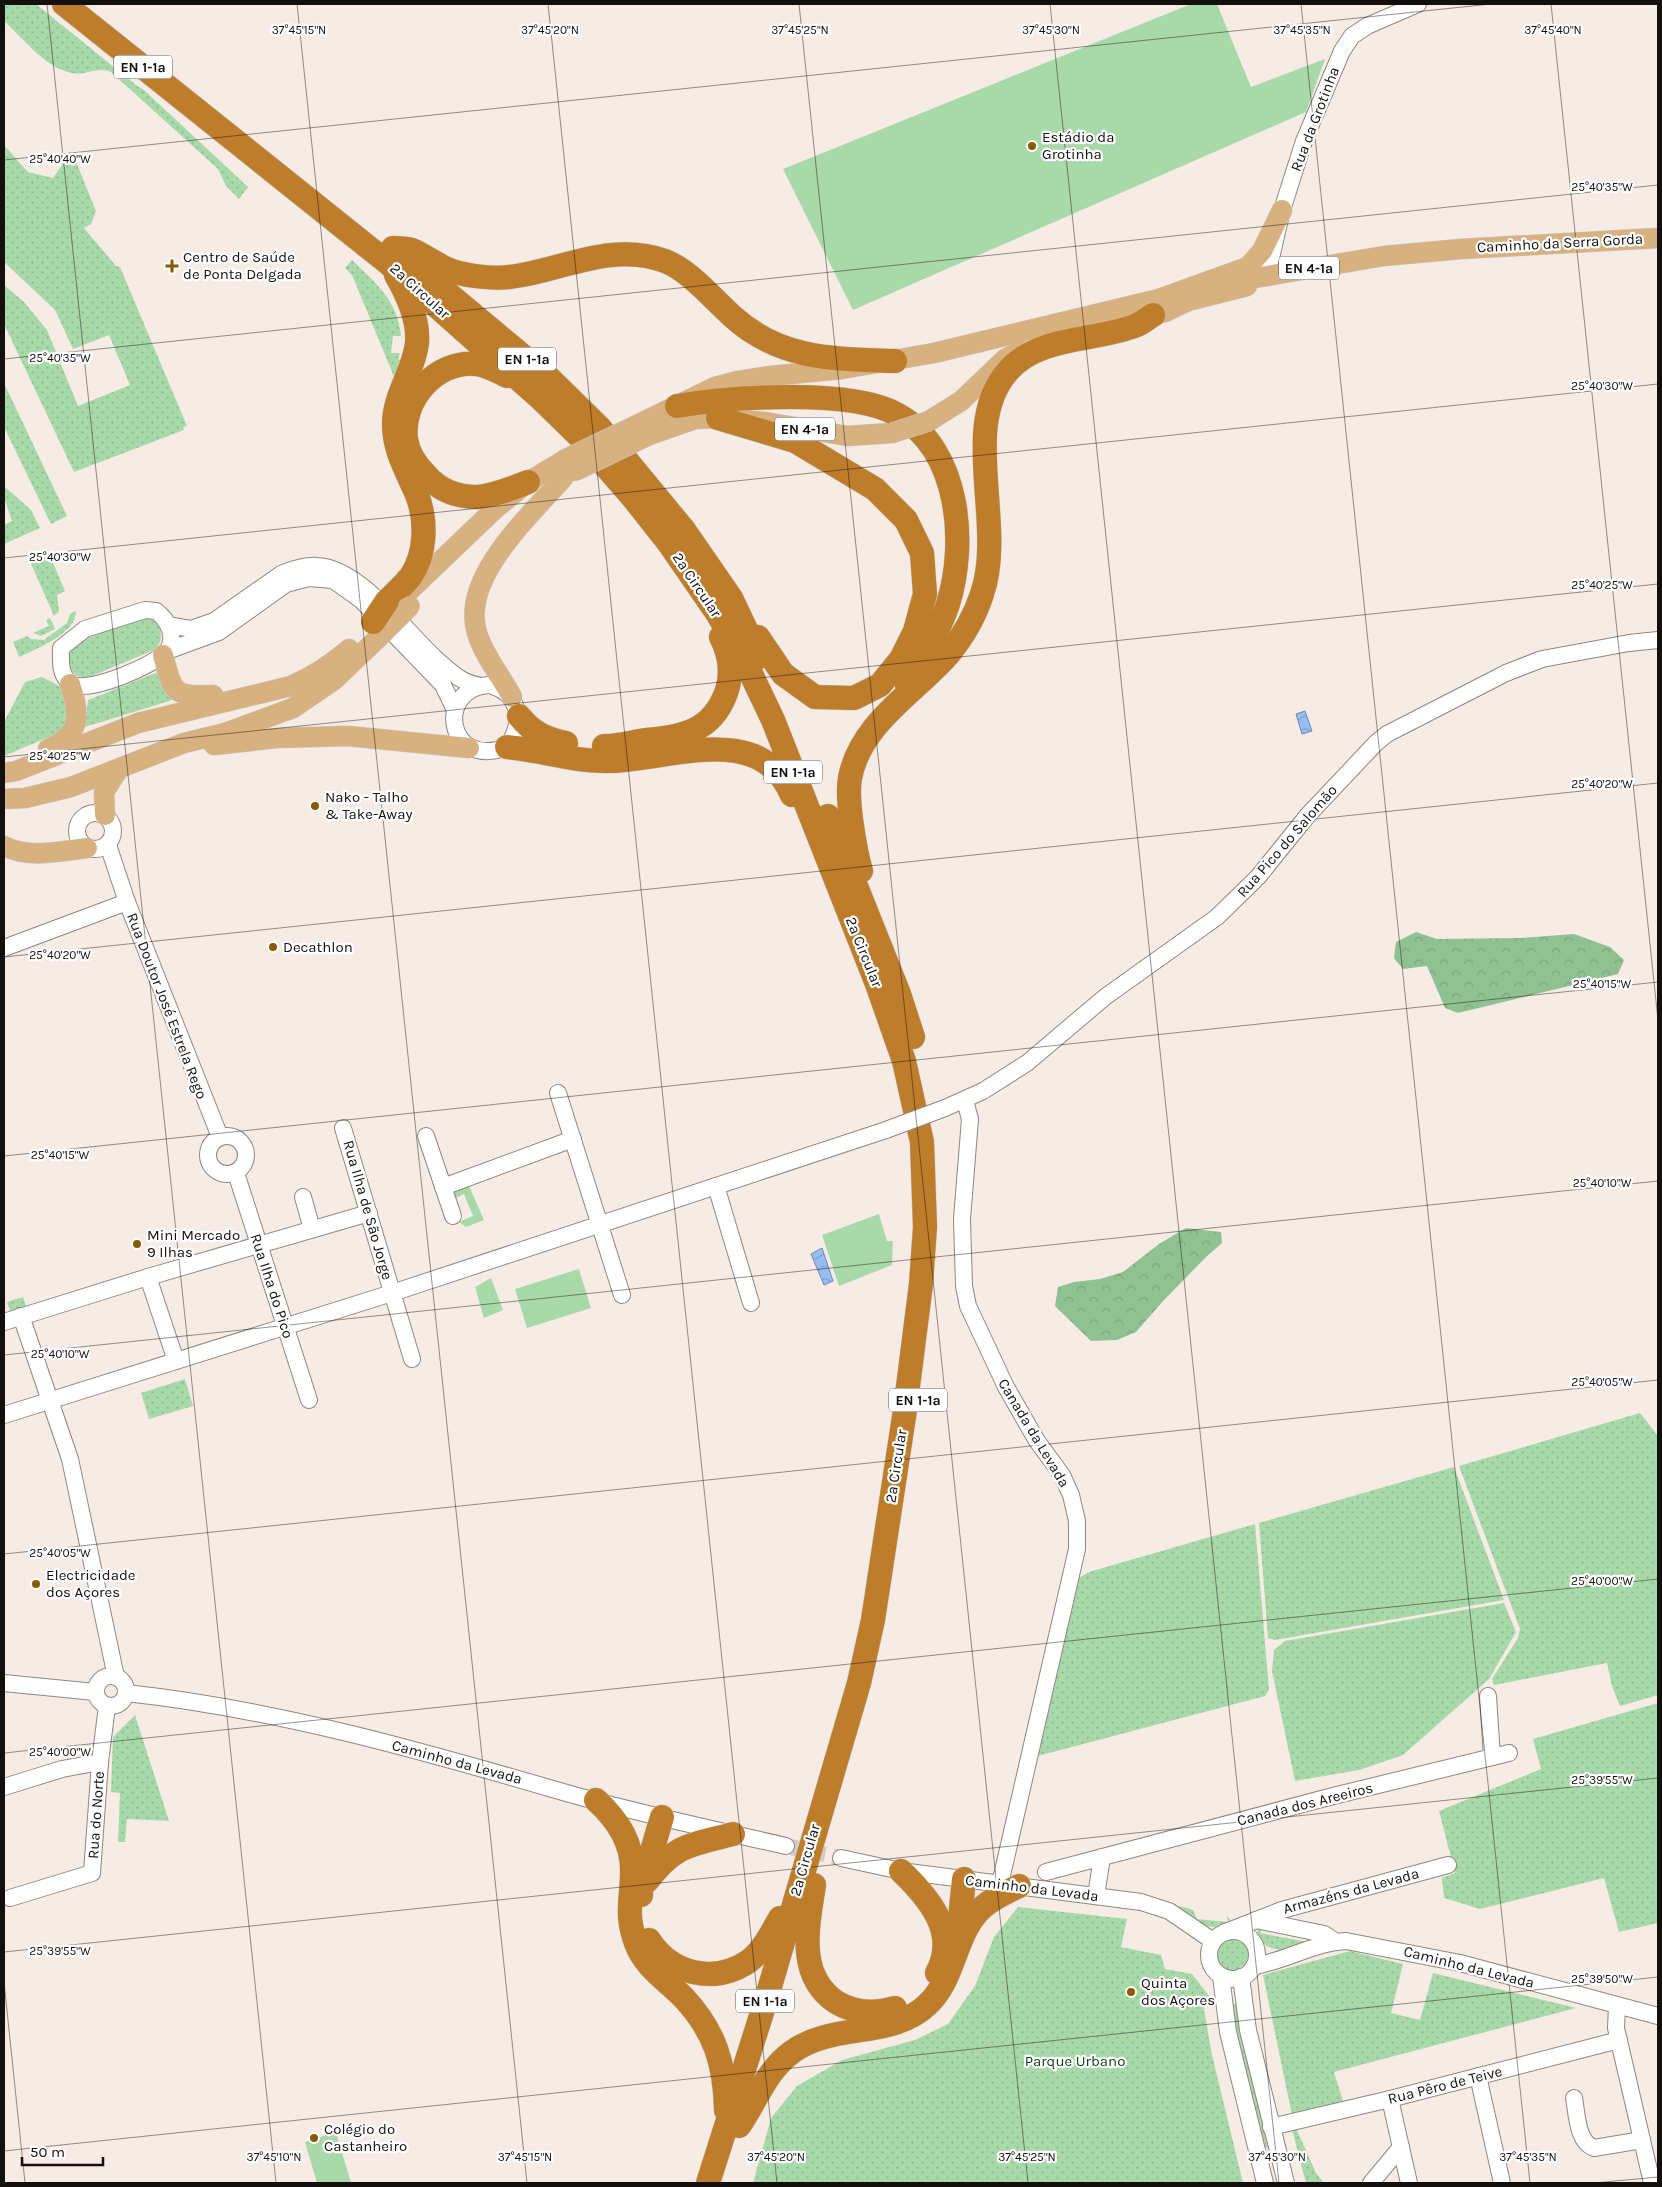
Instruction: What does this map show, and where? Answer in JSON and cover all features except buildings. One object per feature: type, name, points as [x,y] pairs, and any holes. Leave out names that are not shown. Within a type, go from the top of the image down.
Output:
[{"type":"highway","name":"2ª Circular","points":[[64,4],[549,378],[599,427],[684,530],[731,598],[786,713],[888,968],[922,1066],[932,1104],[939,1184],[937,1267],[886,1623],[873,1685],[806,1882]]},
{"type":"highway","name":"2ª Circular","points":[[86,4],[391,255],[581,438],[634,499],[717,613],[744,658],[773,720],[877,984],[904,1061],[922,1142],[925,1227],[921,1284],[873,1620],[859,1683],[806,1882],[780,2004],[708,2183]]},
{"type":"highway","points":[[373,628],[400,602],[420,557],[423,538],[422,517],[418,498],[395,444],[394,429],[398,395],[417,343],[406,292],[391,255],[411,250],[452,271],[507,277],[605,255],[641,255],[666,261],[693,280],[751,332],[781,348],[840,359],[895,361]]},
{"type":"highway","points":[[888,968],[858,863],[849,794],[849,779],[855,759],[864,741],[894,708],[947,656],[971,621],[983,593],[991,540],[984,424],[993,390],[1008,370],[1024,357],[1044,348],[1137,325],[1159,308]]},
{"type":"highway","points":[[528,482],[478,497],[457,495],[444,490],[433,483],[410,453],[406,427],[413,403],[421,388],[448,368],[460,365],[475,364],[490,367],[540,398]]},
{"type":"highway","points":[[677,406],[725,399],[751,398],[865,402],[899,415],[931,447],[943,466],[952,497],[956,529],[956,561],[944,612],[894,708]]},
{"type":"highway","points":[[718,418],[795,441],[875,489],[906,520],[922,553],[925,594],[916,631],[901,659],[880,685],[854,698],[815,697],[783,674],[731,598]]},
{"type":"highway","points":[[516,706],[535,733],[553,741],[581,746],[608,746],[666,740],[681,736],[710,720],[720,708],[731,679],[729,659],[724,642],[687,571]]},
{"type":"highway","points":[[507,747],[608,761],[670,755],[706,749],[728,749],[747,753],[762,760],[774,769],[788,786],[852,937],[864,955]]},
{"type":"highway","points":[[596,1800],[610,1813],[623,1831],[637,1880],[642,1921],[648,1939],[655,1950],[666,1961],[679,1968],[705,1974],[737,1968],[750,1960],[764,1946],[806,1882]]},
{"type":"highway","points":[[654,1815],[637,1880],[629,1892],[630,1924],[636,1945],[663,1980],[704,2021],[717,2047],[733,2124]]},
{"type":"highway","points":[[637,1880],[678,1849],[734,1834]]},
{"type":"highway","points":[[901,1871],[930,1901],[938,1915],[950,1956]]},
{"type":"highway","points":[[733,2124],[776,2067],[793,2052],[820,2037],[883,2026],[908,2018],[926,2007],[948,1977],[958,1878]]},
{"type":"highway","points":[[806,1882],[810,1971],[817,1983],[830,1998],[846,2008],[862,2012],[882,2012],[902,2006],[919,1996],[930,1986],[982,1907],[1010,1885]]},
{"type":"highway","name":"2ª Circular","points":[[723,2183],[733,2124]]},
{"type":"main road","points":[[1159,308],[1248,267],[1262,251],[1282,210]]},
{"type":"main road","name":"Caminho da Serra Gorda","points":[[1159,308],[1267,276],[1384,256],[1461,249],[1658,238]]},
{"type":"main road","name":"Caminho da Serra Gorda","points":[[1159,308],[1461,249]]},
{"type":"main road","points":[[1274,250],[1280,258],[1289,264],[1325,265]]},
{"type":"main road","points":[[1267,276],[1286,278],[1348,271]]},
{"type":"main road","name":"EN 4-1ª","points":[[400,602],[452,564],[504,518],[568,470],[645,429],[677,406],[715,387],[738,381],[895,361],[1159,308]]},
{"type":"main road","name":"EN 4-1ª","points":[[645,429],[695,419],[718,418],[765,422],[846,436],[892,433],[929,422],[961,401],[1005,359],[1022,350],[1044,341],[1159,308]]},
{"type":"main road","points":[[516,706],[477,636],[474,621],[477,592],[504,546],[568,470]]},
{"type":"main road","name":"EN 4-1ª","points":[[400,602],[496,508],[528,482],[568,470]]},
{"type":"main road","points":[[4,773],[16,771],[138,722],[291,686],[314,676],[333,663],[373,628]]},
{"type":"main road","points":[[4,799],[25,798],[71,787],[184,743],[225,733],[293,708],[334,680],[373,628]]},
{"type":"main road","points":[[165,653],[170,680],[178,692],[188,696],[249,690],[256,695]]},
{"type":"main road","points":[[4,766],[59,744],[70,735],[76,724],[77,716],[70,684]]},
{"type":"main road","points":[[150,757],[214,745],[277,738],[348,736],[468,748]]},
{"type":"main road","points":[[105,815],[104,792],[118,770]]},
{"type":"main road","points":[[4,846],[20,852],[34,853],[97,847]]},
{"type":"street","name":"Rua da Grotinha","points":[[1267,276],[1282,210],[1304,141],[1342,51],[1352,36],[1367,26],[1418,4]]},
{"type":"street","points":[[169,625],[191,629],[214,621],[281,574],[294,569],[318,566],[346,574],[369,591],[411,636],[453,675],[467,684],[498,688],[516,706],[515,736],[507,747],[487,752],[468,748],[458,736],[454,727],[455,710],[464,694],[481,686]]},
{"type":"street","points":[[165,653],[171,643],[169,625],[156,611],[145,610],[100,623],[76,635],[62,648],[62,670],[70,684],[81,688],[103,684],[165,653],[219,632],[286,584],[309,578],[333,580],[361,600],[443,685],[455,710]]},
{"type":"street","name":"Rua Pico do Salomão","points":[[4,1415],[392,1293],[886,1130],[965,1101],[1027,1063],[1105,997],[1217,916],[1258,877],[1308,815],[1376,743],[1387,734],[1506,673],[1542,659],[1629,642],[1658,640]]},
{"type":"street","points":[[91,813],[105,815],[110,820],[114,832],[97,847],[78,837],[79,822],[91,813]]},
{"type":"street","name":"Rua Doutor José Estrela Rego","points":[[97,847],[117,874],[220,1137]]},
{"type":"street","points":[[4,948],[127,902]]},
{"type":"street","points":[[558,1093],[622,1295]]},
{"type":"street","name":"Canada da Levada","points":[[965,1101],[970,1119],[962,1219],[964,1286],[968,1306],[1006,1387],[1037,1441],[1062,1475],[1070,1495],[1078,1535],[1076,1556],[1010,1885]]},
{"type":"street","name":"Rua Ilha de São Jorge","points":[[343,1128],[412,1359]]},
{"type":"street","points":[[426,1136],[453,1216]]},
{"type":"street","points":[[220,1137],[232,1137],[243,1144],[246,1159],[236,1173],[224,1175],[213,1169],[209,1164],[208,1151],[210,1145],[220,1137]]},
{"type":"street","points":[[443,1187],[573,1139]]},
{"type":"street","name":"Rua Ilha do Pico","points":[[236,1173],[309,1400]]},
{"type":"street","points":[[716,1186],[751,1303]]},
{"type":"street","points":[[303,1197],[312,1229]]},
{"type":"street","points":[[4,1322],[148,1277],[369,1213]]},
{"type":"street","points":[[148,1277],[176,1361]]},
{"type":"street","points":[[21,1316],[70,1459],[116,1677],[122,1682],[126,1692],[119,1704],[107,1706],[99,1701],[95,1692],[97,1684],[103,1678],[116,1677]]},
{"type":"street","points":[[4,1684],[95,1692]]},
{"type":"street","name":"Caminho da Levada","points":[[126,1692],[180,1698],[272,1714],[484,1768],[654,1815],[786,1846]]},
{"type":"street","points":[[1488,1696],[1492,1757]]},
{"type":"street","points":[[4,1787],[62,1769],[100,1762],[107,1706]]},
{"type":"street","name":"Canada dos Areeiros","points":[[1046,1872],[1509,1753]]},
{"type":"street","name":"Rua do Norte","points":[[10,1898],[92,1873],[100,1762]]},
{"type":"street","points":[[1096,1896],[1102,1857]]},
{"type":"street","name":"Caminho da Levada","points":[[841,1858],[901,1871],[1128,1899],[1160,1907],[1220,1936]]},
{"type":"street","name":"Armazéns da Levada","points":[[1220,1936],[1282,1910],[1448,1865]]},
{"type":"street","points":[[1252,1942],[1234,1930],[1220,1936],[1210,1947],[1212,1966],[1222,1976],[1235,1979],[1242,1977],[1254,1966],[1252,1942],[1256,1920]]},
{"type":"street","name":"Caminho da Levada","points":[[1256,1920],[1324,1934],[1336,1942]]},
{"type":"street","name":"Caminho da Levada","points":[[1254,1966],[1336,1942],[1346,1941],[1460,1963],[1658,2016]]},
{"type":"street","name":"Caminho da Levada","points":[[1252,1942],[1270,1953],[1299,1954]]},
{"type":"street","points":[[1222,1976],[1228,2032],[1265,2183]]},
{"type":"street","points":[[1242,1977],[1248,2030],[1286,2183]]},
{"type":"street","points":[[1617,2006],[1616,2028],[1652,2183]]},
{"type":"street","name":"Rua Pêro de Teive","points":[[1271,2127],[1390,2099],[1619,2040]]},
{"type":"street","points":[[1478,2076],[1502,2183]]},
{"type":"street","points":[[1574,2098],[1586,2145],[1594,2148],[1642,2140]]},
{"type":"street","points":[[1390,2099],[1409,2183]]},
{"type":"street","points":[[1371,2183],[1401,2147]]},
{"type":"green space","points":[[4,4],[36,4],[144,90],[248,187],[239,199],[226,186],[218,169],[111,72],[96,70],[77,74],[72,73],[53,65],[35,52],[4,21]]},
{"type":"green space","name":"Estádio da Grotinha","points":[[1191,4],[1217,4],[1251,87],[1325,59],[1306,112],[853,310],[783,169]]},
{"type":"green space","points":[[4,145],[28,172],[53,178],[65,160],[74,157],[96,211],[91,224],[84,228],[116,266],[120,267],[187,426],[183,427],[184,430],[74,472],[4,324],[4,285],[24,302],[47,330],[78,406],[130,385],[109,335],[73,349],[55,310],[4,262]]},
{"type":"green space","points":[[352,260],[377,285],[391,303],[399,324],[401,336],[393,336],[391,353],[400,353],[398,359],[402,361],[395,379],[352,275],[345,268]]},
{"type":"green space","points":[[4,383],[67,516],[51,524],[4,427]]},
{"type":"green space","points":[[4,486],[31,510],[40,528],[4,544],[4,525],[12,521],[4,497]]},
{"type":"green space","points":[[48,551],[65,591],[57,595],[59,611],[54,616],[29,559]]},
{"type":"green space","points":[[76,611],[75,619],[63,633],[45,645],[19,657],[13,642],[27,636],[31,639],[44,640],[67,623],[70,614]]},
{"type":"green space","points":[[147,617],[156,623],[161,632],[160,641],[154,650],[87,678],[77,676],[69,668],[68,653],[79,642],[136,618]]},
{"type":"green space","points":[[50,618],[55,629],[41,636],[33,633],[49,626],[46,620]]},
{"type":"green space","points":[[158,672],[179,698],[85,727],[88,700]]},
{"type":"green space","points":[[42,677],[61,687],[72,708],[65,730],[4,756],[4,722],[25,682]]},
{"type":"green space","points":[[1416,932],[1437,939],[1520,938],[1574,934],[1610,947],[1624,960],[1618,974],[1458,1013],[1445,1008],[1427,966],[1403,969],[1394,958],[1396,942]]},
{"type":"green space","points":[[469,1186],[484,1220],[466,1227],[459,1222],[473,1216],[464,1194],[453,1199],[451,1192]]},
{"type":"green space","points":[[879,1214],[887,1241],[893,1241],[892,1265],[839,1286],[822,1235]]},
{"type":"green space","points":[[1186,1228],[1221,1232],[1222,1243],[1164,1300],[1136,1332],[1117,1340],[1091,1341],[1055,1306],[1058,1287],[1074,1282],[1100,1279],[1123,1272],[1159,1244]]},
{"type":"green space","points":[[579,1269],[591,1308],[527,1328],[515,1289]]},
{"type":"green space","points":[[491,1278],[503,1310],[484,1318],[475,1287]]},
{"type":"green space","points":[[23,1297],[27,1308],[11,1314],[7,1302]]},
{"type":"green space","points":[[185,1379],[193,1406],[149,1419],[141,1393]]},
{"type":"green space","points":[[1640,1413],[1658,1436],[1658,1695],[1620,1706],[1612,1686],[1607,1663],[1494,1685],[1492,1679],[1518,1638],[1520,1629],[1459,1466]]},
{"type":"green space","points":[[1454,1467],[1504,1600],[1275,1640],[1268,1638],[1259,1523]]},
{"type":"green space","points":[[1255,1524],[1269,1690],[1265,1696],[1034,1757],[1077,1579],[1089,1572]]},
{"type":"green space","points":[[1504,1603],[1516,1632],[1489,1679],[1403,1755],[1359,1770],[1295,1781],[1272,1671],[1274,1650],[1285,1641]]},
{"type":"green space","points":[[1658,1703],[1658,1923],[1619,1932],[1604,1878],[1480,1909],[1444,1898],[1442,1878],[1455,1873],[1439,1811],[1541,1769],[1533,1739]]},
{"type":"green space","points":[[135,1715],[169,1821],[127,1819],[125,1842],[118,1842],[120,1793],[111,1792],[113,1737]]},
{"type":"green space","points":[[1180,1906],[1193,1910],[1197,1919],[1228,1922],[1227,1917],[1230,1919],[1229,1923],[1216,1928],[1210,1927],[1196,1921],[1178,1909]]},
{"type":"green space","name":"Parque Urbano","points":[[1018,1907],[1127,1919],[1121,1947],[1161,1955],[1165,1969],[1192,1974],[1210,1997],[1204,2009],[1212,2055],[1243,2183],[753,2183],[771,2118],[797,2086],[842,2060],[915,2040],[948,2024],[975,1986],[994,1937]]},
{"type":"green space","points":[[1260,1927],[1264,1927],[1260,1933],[1308,1942],[1313,1936],[1323,1938],[1299,1948],[1274,1949],[1259,1941],[1257,1931]]},
{"type":"green space","points":[[1232,1938],[1238,1939],[1243,1943],[1247,1948],[1247,1960],[1243,1965],[1238,1969],[1232,1970],[1226,1969],[1221,1965],[1217,1960],[1216,1954],[1217,1948],[1221,1943],[1226,1939]]},
{"type":"green space","points":[[1350,1951],[1403,1964],[1391,2013],[1420,2020],[1433,1973],[1576,2008],[1334,2072],[1343,2101],[1292,2115],[1263,1975]]},
{"type":"green space","points":[[1229,2004],[1236,2004],[1268,2147],[1261,2149]]},
{"type":"green space","points":[[1296,2128],[1316,2173],[1324,2183],[1306,2183],[1292,2129]]},
{"type":"green space","points":[[336,2132],[351,2183],[317,2183],[305,2142]]},
{"type":"water","points":[[1305,711],[1312,731],[1302,734],[1296,714]]},
{"type":"water","points":[[822,1248],[833,1281],[824,1285],[811,1254]]},
{"type":"tunnel","points":[[786,1846],[841,1858]]},
{"type":"place","name":"Estádio da Grotinha","points":[[1032,146]]},
{"type":"place","name":"Centro de Saúde de Ponta Delgada","points":[[172,266]]},
{"type":"place","name":"Nako - Talho & Take-Away","points":[[315,806]]},
{"type":"place","name":"Decathlon","points":[[273,947]]},
{"type":"place","name":"Mini Mercado 9 Ilhas","points":[[137,1244]]},
{"type":"place","name":"Electricidade dos Açores","points":[[36,1584]]},
{"type":"place","name":"Quinta dos Açores","points":[[1131,1992]]},
{"type":"place","name":"Colégio do Castanheiro","points":[[314,2138]]}]
